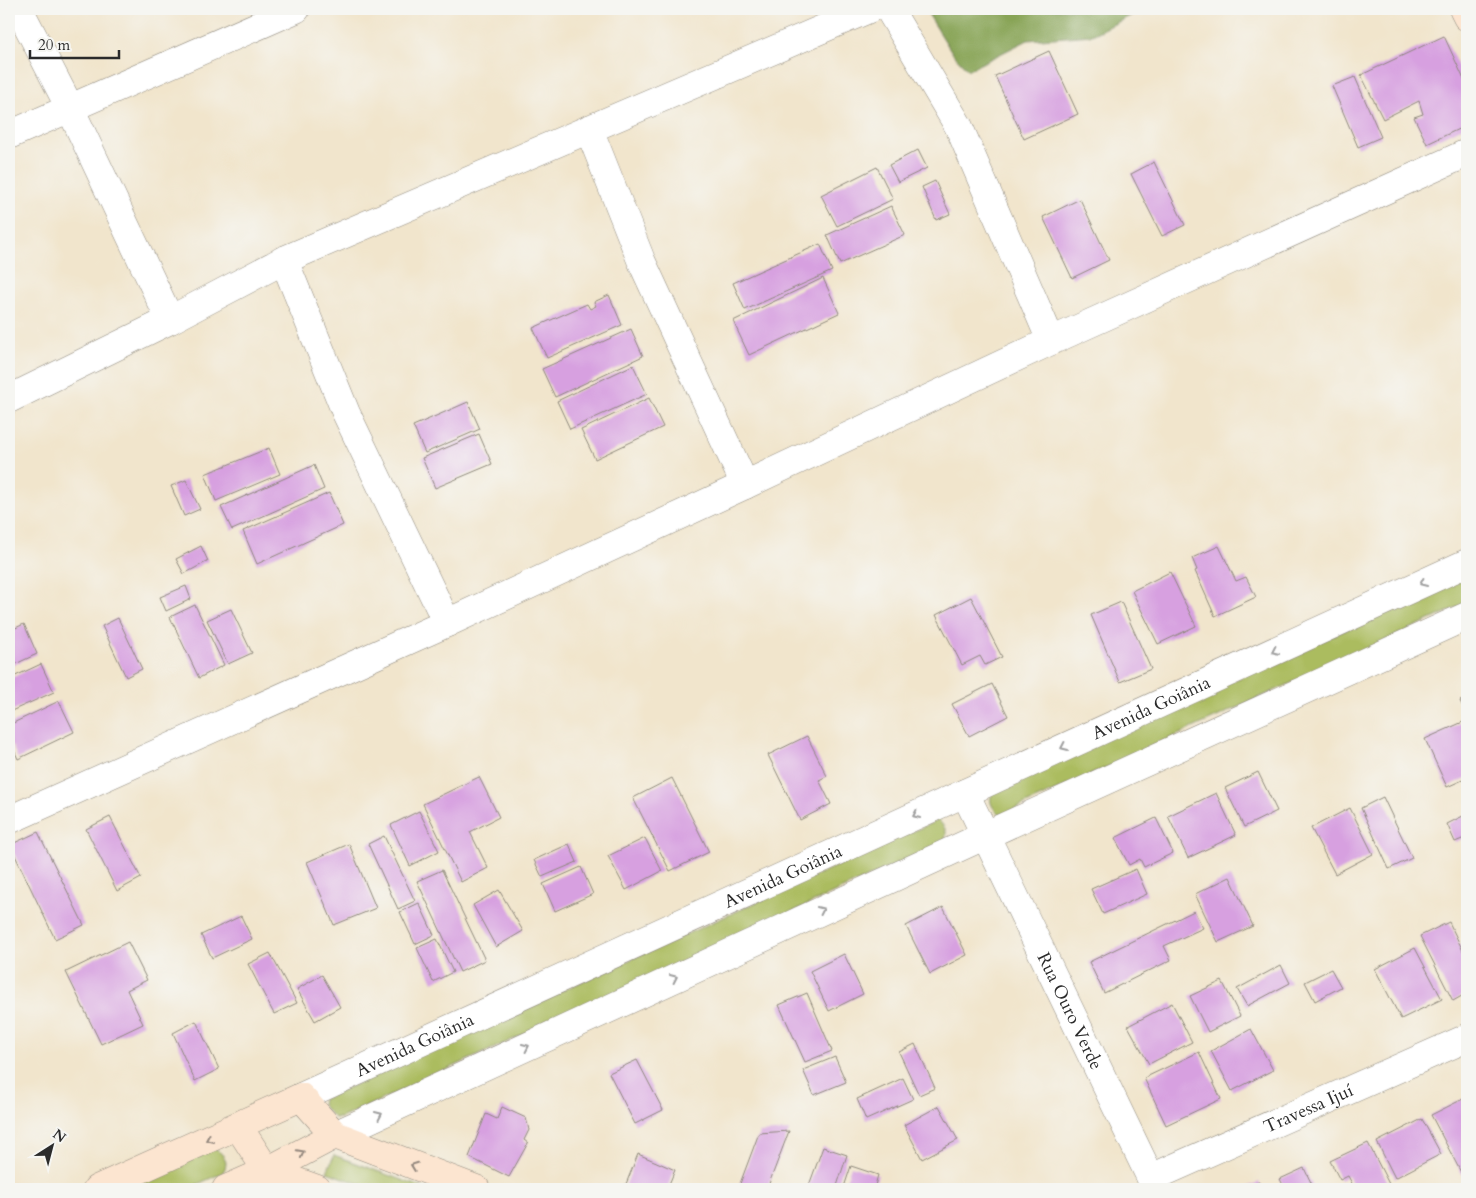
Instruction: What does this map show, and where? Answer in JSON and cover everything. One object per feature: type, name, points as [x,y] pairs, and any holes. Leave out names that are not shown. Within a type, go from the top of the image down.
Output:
[{"type":"street","points":[[19,9],[70,108],[170,320]]},
{"type":"street","points":[[9,135],[296,9]]},
{"type":"street","points":[[9,399],[170,320],[284,260],[869,9]]},
{"type":"street","points":[[888,9],[959,127],[1051,341]]},
{"type":"street","points":[[1463,9],[1467,17]]},
{"type":"street","points":[[589,128],[641,260],[745,485]]},
{"type":"street","points":[[9,820],[447,623],[1051,341],[1467,153]]},
{"type":"street","points":[[284,260],[346,414],[447,623]]},
{"type":"street","name":"Avenida Goiânia","points":[[97,1189],[1467,563]]},
{"type":"street","points":[[271,1180],[334,1135],[1467,616]]},
{"type":"street","name":"Rua Ouro Verde","points":[[965,792],[1153,1184]]},
{"type":"street","name":"Travessa Ijuí","points":[[1153,1184],[1467,1038]]},
{"type":"street","points":[[300,1097],[334,1135],[476,1189]]},
{"type":"street","points":[[238,1126],[271,1180]]},
{"type":"street","points":[[226,1189],[271,1180],[317,1189]]},
{"type":"green space","points":[[925,9],[1144,9],[1092,35],[1028,40],[968,70],[953,54]]},
{"type":"green space","points":[[1467,575],[1467,603],[1004,814],[999,814],[992,805],[991,797],[994,789]]},
{"type":"green space","points":[[938,820],[946,831],[943,843],[341,1118],[334,1118],[322,1105],[323,1099]]},
{"type":"green space","points":[[212,1148],[225,1158],[225,1169],[222,1173],[187,1189],[122,1189]]},
{"type":"green space","points":[[334,1155],[426,1189],[374,1189],[327,1172]]},
{"type":"building","points":[[1444,36],[1467,86],[1467,125],[1427,144],[1414,117],[1423,114],[1419,101],[1383,119],[1361,75]]},
{"type":"building","points":[[1049,51],[1078,114],[1024,139],[995,76]]},
{"type":"building","points":[[1355,77],[1381,137],[1358,147],[1332,86]]},
{"type":"building","points":[[918,150],[927,168],[898,182],[889,165]]},
{"type":"building","points":[[1154,162],[1185,225],[1162,236],[1131,174]]},
{"type":"building","points":[[877,167],[893,199],[837,226],[821,195]]},
{"type":"building","points":[[935,181],[950,214],[936,220],[922,187]]},
{"type":"building","points":[[1080,199],[1109,260],[1072,278],[1043,217]]},
{"type":"building","points":[[891,206],[905,235],[840,264],[827,235]]},
{"type":"building","points":[[820,244],[832,271],[745,310],[733,283]]},
{"type":"building","points":[[823,278],[839,313],[749,355],[733,321]]},
{"type":"building","points":[[609,295],[622,325],[547,358],[533,328],[587,304],[590,309],[596,306],[594,302]]},
{"type":"building","points":[[631,329],[643,356],[555,397],[542,369]]},
{"type":"building","points":[[633,365],[647,394],[570,429],[557,401]]},
{"type":"building","points":[[649,398],[663,427],[595,459],[581,430]]},
{"type":"building","points":[[468,402],[480,429],[425,453],[413,426]]},
{"type":"building","points":[[479,434],[492,464],[435,488],[422,458]]},
{"type":"building","points":[[269,448],[280,474],[216,501],[205,474]]},
{"type":"building","points":[[314,465],[324,489],[232,530],[221,507]]},
{"type":"building","points":[[186,480],[200,509],[184,516],[171,486]]},
{"type":"building","points":[[329,493],[343,525],[257,564],[243,531]]},
{"type":"building","points":[[201,546],[208,561],[184,574],[176,559]]},
{"type":"building","points":[[1219,546],[1236,581],[1246,577],[1256,597],[1215,616],[1195,571],[1197,570],[1192,558]]},
{"type":"building","points":[[1170,572],[1196,626],[1158,644],[1132,591]]},
{"type":"building","points":[[186,586],[191,599],[166,611],[160,597]]},
{"type":"building","points":[[971,597],[1002,657],[985,665],[980,656],[962,665],[936,615]]},
{"type":"building","points":[[1121,602],[1151,669],[1120,682],[1091,615]]},
{"type":"building","points":[[195,605],[224,665],[199,678],[170,617]]},
{"type":"building","points":[[231,609],[252,653],[228,664],[207,620]]},
{"type":"building","points":[[118,618],[142,669],[126,677],[102,626]]},
{"type":"building","points":[[24,624],[37,654],[9,667],[9,631]]},
{"type":"building","points":[[41,664],[54,692],[9,712],[9,679]]},
{"type":"building","points":[[992,684],[1008,716],[969,736],[952,704]]},
{"type":"building","points":[[1467,698],[1467,715],[1460,701]]},
{"type":"building","points":[[59,701],[74,732],[18,759],[9,739],[9,725]]},
{"type":"building","points":[[1465,721],[1467,727],[1467,778],[1447,787],[1425,739]]},
{"type":"building","points":[[807,736],[827,776],[819,780],[831,804],[800,820],[768,755]]},
{"type":"building","points":[[1258,772],[1277,811],[1244,827],[1225,788]]},
{"type":"building","points":[[479,777],[499,817],[470,832],[488,868],[461,882],[423,804]]},
{"type":"building","points":[[672,778],[709,852],[670,871],[633,798]]},
{"type":"building","points":[[1216,793],[1236,835],[1188,858],[1168,816]]},
{"type":"building","points":[[1383,797],[1412,858],[1389,869],[1361,808]]},
{"type":"building","points":[[1350,808],[1373,854],[1335,874],[1311,828]]},
{"type":"building","points":[[419,811],[439,851],[410,866],[391,825]]},
{"type":"building","points":[[1467,814],[1467,837],[1455,842],[1447,824]]},
{"type":"building","points":[[110,817],[141,878],[117,891],[86,829]]},
{"type":"building","points":[[1156,818],[1173,853],[1144,867],[1140,859],[1129,865],[1115,838]]},
{"type":"building","points":[[38,832],[84,925],[55,939],[10,845]]},
{"type":"building","points":[[384,836],[415,901],[398,909],[368,844]]},
{"type":"building","points":[[645,838],[662,871],[626,890],[608,856]]},
{"type":"building","points":[[349,844],[376,908],[334,925],[307,862]]},
{"type":"building","points":[[569,844],[577,862],[542,877],[534,860]]},
{"type":"building","points":[[581,867],[593,894],[555,911],[543,884]]},
{"type":"building","points":[[1136,869],[1147,894],[1103,914],[1091,889]]},
{"type":"building","points":[[442,870],[485,960],[460,972],[417,881]]},
{"type":"building","points":[[1230,877],[1253,926],[1218,942],[1195,894]]},
{"type":"building","points":[[499,890],[523,931],[496,947],[473,905]]},
{"type":"building","points":[[419,903],[434,935],[415,944],[400,912]]},
{"type":"building","points":[[943,907],[967,955],[930,974],[906,926]]},
{"type":"building","points":[[1194,911],[1203,928],[1164,946],[1171,960],[1104,993],[1089,962]]},
{"type":"building","points":[[241,916],[252,939],[212,958],[201,935]]},
{"type":"building","points":[[1449,922],[1467,959],[1467,993],[1453,1001],[1420,936]]},
{"type":"building","points":[[437,939],[453,972],[433,982],[417,948]]},
{"type":"building","points":[[128,942],[147,980],[127,990],[143,1024],[101,1044],[66,972]]},
{"type":"building","points":[[1415,948],[1442,999],[1401,1019],[1375,969]]},
{"type":"building","points":[[270,953],[297,1003],[274,1014],[248,964]]},
{"type":"building","points":[[844,954],[863,994],[829,1011],[810,971]]},
{"type":"building","points":[[1281,965],[1290,983],[1247,1006],[1237,989]]},
{"type":"building","points":[[1331,969],[1341,987],[1315,1001],[1305,982]]},
{"type":"building","points":[[322,975],[340,1007],[315,1021],[297,989]]},
{"type":"building","points":[[1222,981],[1240,1016],[1208,1032],[1190,996]]},
{"type":"building","points":[[807,993],[832,1051],[805,1062],[779,1005]]},
{"type":"building","points":[[1172,1003],[1192,1042],[1149,1064],[1128,1026]]},
{"type":"building","points":[[196,1021],[219,1069],[195,1081],[173,1033]]},
{"type":"building","points":[[1251,1029],[1273,1070],[1232,1091],[1211,1051]]},
{"type":"building","points":[[915,1044],[935,1088],[919,1095],[899,1052]]},
{"type":"building","points":[[1199,1052],[1221,1099],[1166,1125],[1144,1078]]},
{"type":"building","points":[[835,1057],[846,1082],[814,1095],[803,1070]]},
{"type":"building","points":[[637,1060],[663,1110],[635,1124],[609,1073]]},
{"type":"building","points":[[903,1078],[913,1099],[866,1120],[857,1099]]},
{"type":"building","points":[[1467,1097],[1467,1181],[1466,1182],[1431,1115]]},
{"type":"building","points":[[939,1106],[958,1140],[922,1159],[904,1125]]},
{"type":"building","points":[[502,1107],[526,1118],[529,1130],[524,1140],[528,1143],[509,1177],[469,1157],[486,1114],[497,1119]]},
{"type":"building","points":[[1422,1119],[1441,1154],[1395,1178],[1377,1142]]},
{"type":"building","points":[[789,1131],[767,1189],[738,1189],[759,1133]]},
{"type":"building","points":[[1368,1143],[1389,1184],[1379,1189],[1355,1189],[1348,1176],[1340,1180],[1330,1161]]},
{"type":"building","points":[[823,1147],[847,1155],[836,1189],[808,1188]]},
{"type":"building","points":[[638,1154],[675,1170],[667,1189],[624,1189]]},
{"type":"building","points":[[851,1166],[878,1175],[874,1189],[844,1187]]},
{"type":"building","points":[[1304,1168],[1314,1189],[1285,1189],[1280,1179]]},
{"type":"building","points":[[1259,1182],[1262,1189],[1244,1189]]}]
